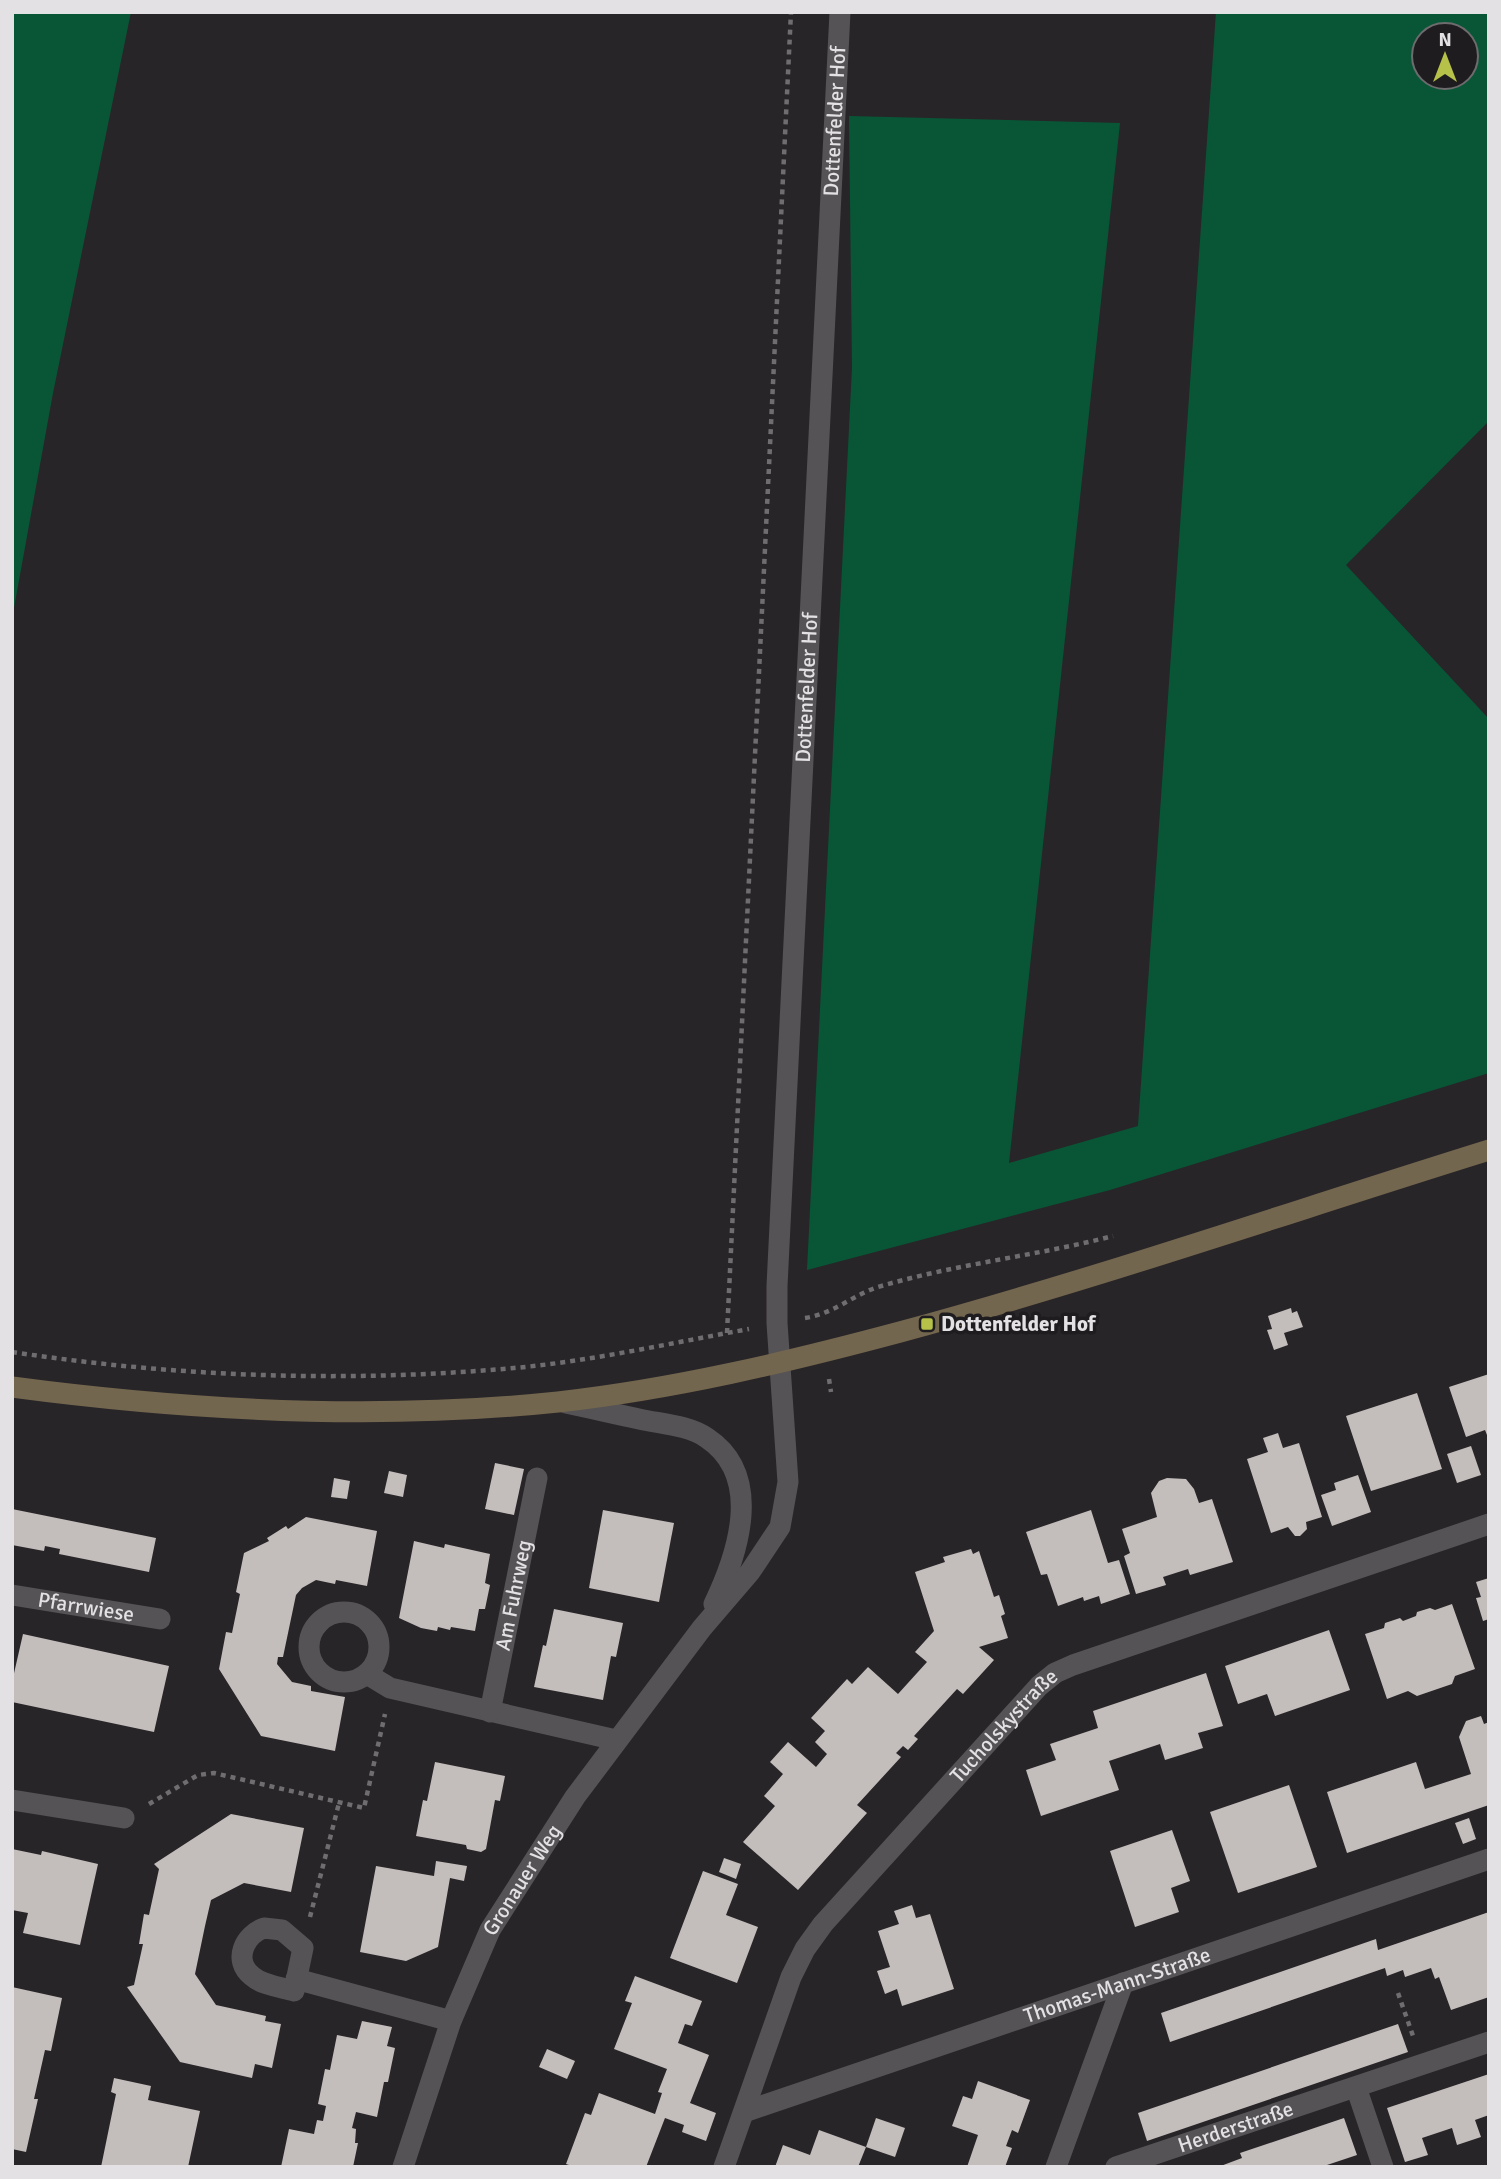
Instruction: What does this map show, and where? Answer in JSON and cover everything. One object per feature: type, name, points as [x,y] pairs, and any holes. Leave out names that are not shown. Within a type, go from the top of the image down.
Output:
[{"type":"main road","points":[[12,1387],[160,1404],[345,1413],[471,1409],[561,1401],[666,1386],[779,1364],[1036,1294],[1489,1150]]},
{"type":"street","name":"Dottenfelder Hof","points":[[779,1364],[777,1286],[840,12]]},
{"type":"street","name":"Gronauer Weg","points":[[403,2167],[451,2021],[489,1930],[534,1858],[616,1740],[702,1628],[750,1573],[780,1527],[788,1482],[779,1364]]},
{"type":"street","name":"Gronauer Weg","points":[[561,1401],[681,1427],[705,1437],[727,1455],[741,1500],[741,1531],[731,1569],[702,1628]]},
{"type":"street","name":"Am Fuhrweg","points":[[490,1712],[537,1478]]},
{"type":"street","name":"Tucholskystraße","points":[[724,2167],[792,1977],[805,1949],[823,1924],[1040,1686],[1055,1673],[1489,1524]]},
{"type":"street","name":"Pfarrwiese","points":[[12,1595],[160,1619]]},
{"type":"street","points":[[367,1674],[390,1688],[616,1740]]},
{"type":"street","points":[[12,1800],[124,1818]]},
{"type":"street","name":"Thomas-Mann-Straße","points":[[744,2112],[1489,1859]]},
{"type":"street","points":[[264,1928],[282,1930],[303,1948],[294,1991],[261,1982],[247,1971],[242,1953],[249,1937],[264,1928]]},
{"type":"street","points":[[296,1979],[451,2021]]},
{"type":"street","points":[[1056,2167],[1123,1983]]},
{"type":"street","name":"Herderstraße","points":[[1116,2167],[1489,2042]]},
{"type":"street","points":[[1356,2087],[1383,2167]]},
{"type":"path","points":[[12,1352],[112,1366],[312,1377],[515,1368],[727,1333],[791,12]]},
{"type":"path","points":[[815,1317],[876,1288],[951,1269],[1076,1246],[1121,1234]]},
{"type":"path","points":[[124,1818],[198,1775],[214,1773],[364,1808],[390,1688]]},
{"type":"path","points":[[303,1948],[339,1802]]},
{"type":"path","points":[[1398,1993],[1422,2064]]},
{"type":"green space","points":[[12,12],[131,12],[53,393],[12,619]]},
{"type":"green space","points":[[1216,12],[1489,12],[1489,421],[1346,565],[1489,719],[1489,1073],[1110,1190],[807,1270],[852,368],[849,116],[1120,123],[1009,1163],[1138,1126]]},
{"type":"building","points":[[1291,1308],[1292,1313],[1297,1311],[1303,1327],[1284,1333],[1288,1345],[1274,1350],[1267,1330],[1272,1329],[1268,1316]]},
{"type":"building","points":[[1489,1374],[1489,1440],[1485,1430],[1466,1437],[1449,1387]]},
{"type":"building","points":[[1417,1393],[1442,1469],[1371,1491],[1346,1416]]},
{"type":"building","points":[[1278,1433],[1283,1448],[1299,1443],[1322,1517],[1306,1522],[1307,1529],[1300,1536],[1295,1536],[1288,1527],[1271,1533],[1247,1459],[1268,1452],[1263,1438]]},
{"type":"building","points":[[1471,1446],[1481,1475],[1457,1483],[1447,1454]]},
{"type":"building","points":[[495,1463],[524,1469],[514,1515],[485,1509]]},
{"type":"building","points":[[389,1471],[407,1475],[403,1497],[384,1493]]},
{"type":"building","points":[[1358,1475],[1371,1512],[1332,1526],[1321,1495],[1336,1490],[1334,1483]]},
{"type":"building","points":[[334,1478],[350,1481],[347,1499],[331,1497]]},
{"type":"building","points":[[1167,1478],[1186,1479],[1194,1489],[1199,1503],[1212,1499],[1233,1562],[1190,1575],[1188,1569],[1163,1577],[1166,1585],[1136,1594],[1124,1556],[1130,1553],[1122,1529],[1157,1517],[1151,1493],[1159,1481]]},
{"type":"building","points":[[12,1509],[156,1538],[149,1572],[59,1554],[60,1549],[45,1546],[44,1551],[12,1545]]},
{"type":"building","points":[[603,1510],[674,1523],[659,1602],[589,1588]]},
{"type":"building","points":[[1091,1510],[1108,1563],[1119,1560],[1130,1594],[1101,1604],[1099,1596],[1084,1601],[1083,1597],[1058,1606],[1047,1574],[1041,1575],[1026,1532]]},
{"type":"building","points":[[306,1517],[377,1531],[367,1586],[336,1580],[335,1584],[316,1580],[302,1588],[296,1595],[283,1657],[278,1657],[277,1664],[292,1682],[311,1686],[311,1691],[345,1697],[335,1751],[261,1736],[219,1669],[226,1632],[232,1633],[240,1594],[236,1592],[244,1553],[269,1541],[267,1538],[286,1526],[288,1529]]},
{"type":"building","points":[[414,1541],[444,1548],[445,1544],[490,1554],[485,1583],[490,1585],[485,1609],[479,1609],[475,1631],[438,1627],[437,1631],[421,1628],[399,1618]]},
{"type":"building","points":[[971,1549],[973,1554],[979,1551],[994,1597],[999,1595],[1005,1614],[1001,1616],[1008,1638],[979,1647],[994,1660],[963,1694],[957,1689],[914,1736],[918,1739],[908,1750],[903,1746],[896,1753],[901,1757],[857,1805],[867,1813],[798,1890],[743,1842],[775,1806],[764,1796],[783,1774],[770,1762],[788,1742],[816,1767],[827,1754],[815,1742],[825,1731],[811,1718],[847,1679],[852,1684],[868,1667],[898,1694],[927,1662],[915,1652],[934,1631],[915,1572],[945,1562],[943,1557]]},
{"type":"building","points":[[1489,1578],[1489,1619],[1483,1621],[1476,1598],[1481,1597],[1476,1582]]},
{"type":"building","points":[[1452,1604],[1475,1669],[1455,1676],[1452,1684],[1417,1696],[1408,1691],[1387,1699],[1365,1634],[1384,1628],[1385,1623],[1400,1618],[1403,1621],[1416,1616],[1417,1612]]},
{"type":"building","points":[[554,1609],[623,1623],[616,1657],[611,1656],[603,1700],[534,1687]]},
{"type":"building","points":[[1329,1630],[1350,1690],[1275,1716],[1267,1694],[1238,1704],[1225,1666]]},
{"type":"building","points":[[23,1634],[169,1666],[154,1732],[12,1702],[12,1682]]},
{"type":"building","points":[[1206,1673],[1223,1726],[1198,1733],[1203,1748],[1165,1760],[1160,1744],[1109,1761],[1119,1790],[1041,1816],[1026,1770],[1056,1760],[1050,1744],[1098,1728],[1093,1711]]},
{"type":"building","points":[[1481,1716],[1484,1724],[1489,1722],[1489,1805],[1347,1853],[1327,1792],[1416,1762],[1425,1789],[1471,1774],[1459,1737],[1466,1721]]},
{"type":"building","points":[[435,1762],[505,1776],[500,1801],[495,1800],[486,1849],[481,1852],[467,1849],[466,1845],[416,1836],[423,1800],[427,1801]]},
{"type":"building","points":[[1289,1785],[1317,1867],[1238,1893],[1210,1812]]},
{"type":"building","points":[[231,1814],[304,1828],[291,1892],[244,1883],[211,1900],[195,1974],[216,2005],[266,2016],[265,2021],[281,2024],[272,2068],[255,2064],[252,2078],[180,2062],[127,1987],[134,1985],[143,1944],[139,1944],[144,1914],[149,1915],[159,1869],[154,1864]]},
{"type":"building","points":[[1469,1818],[1476,1839],[1463,1844],[1455,1823]]},
{"type":"building","points":[[1172,1830],[1190,1881],[1171,1888],[1179,1912],[1135,1927],[1110,1851]]},
{"type":"building","points":[[12,1849],[41,1855],[42,1851],[98,1864],[80,1945],[23,1933],[28,1913],[12,1910]]},
{"type":"building","points":[[724,1858],[741,1864],[736,1879],[719,1872]]},
{"type":"building","points":[[436,1861],[467,1866],[464,1881],[450,1878],[438,1947],[406,1961],[360,1952],[376,1866],[434,1876]]},
{"type":"building","points":[[703,1871],[738,1884],[726,1915],[758,1927],[737,1983],[670,1958]]},
{"type":"building","points":[[912,1905],[916,1918],[930,1914],[954,1989],[902,2006],[897,1989],[885,1994],[877,1971],[890,1967],[878,1931],[899,1924],[894,1911]]},
{"type":"building","points":[[1489,1912],[1489,1997],[1451,2010],[1439,1977],[1435,1979],[1431,1968],[1405,1977],[1403,1970],[1387,1976],[1385,1968],[1170,2042],[1161,2013],[1376,1939],[1378,1950]]},
{"type":"building","points":[[635,1976],[702,2001],[692,2026],[685,2024],[678,2043],[709,2055],[690,2103],[716,2113],[706,2141],[682,2132],[684,2125],[665,2118],[646,2167],[575,2167],[566,2164],[585,2113],[591,2115],[599,2093],[655,2114],[662,2093],[658,2092],[667,2069],[614,2049],[632,2003],[625,2001]]},
{"type":"building","points":[[12,1987],[62,1998],[51,2051],[45,2050],[26,2152],[12,2149]]},
{"type":"building","points":[[362,2021],[392,2027],[387,2046],[395,2048],[377,2117],[356,2112],[352,2128],[356,2129],[355,2143],[358,2143],[353,2167],[281,2167],[289,2129],[314,2134],[317,2120],[323,2121],[326,2106],[318,2104],[325,2069],[330,2070],[337,2035],[357,2039]]},
{"type":"building","points":[[1398,2024],[1408,2052],[1147,2141],[1138,2113]]},
{"type":"building","points":[[547,2049],[575,2061],[567,2079],[539,2067]]},
{"type":"building","points":[[1489,2074],[1489,2115],[1475,2120],[1481,2137],[1457,2145],[1452,2128],[1422,2138],[1428,2155],[1405,2162],[1387,2108]]},
{"type":"building","points":[[114,2078],[151,2086],[148,2100],[200,2111],[188,2167],[101,2167],[116,2094],[111,2092]]},
{"type":"building","points":[[978,2081],[1030,2100],[1018,2133],[1012,2130],[1006,2146],[1012,2148],[1005,2167],[967,2167],[978,2135],[952,2126],[963,2096],[972,2099]]},
{"type":"building","points":[[876,2118],[905,2128],[895,2157],[866,2147]]},
{"type":"building","points":[[1344,2118],[1357,2155],[1327,2165],[1328,2167],[1218,2167],[1242,2158],[1240,2153]]},
{"type":"building","points":[[819,2130],[866,2147],[858,2167],[775,2167],[783,2145],[810,2155]]},
{"type":"place","name":"Dottenfelder Hof","points":[[927,1324]]}]
